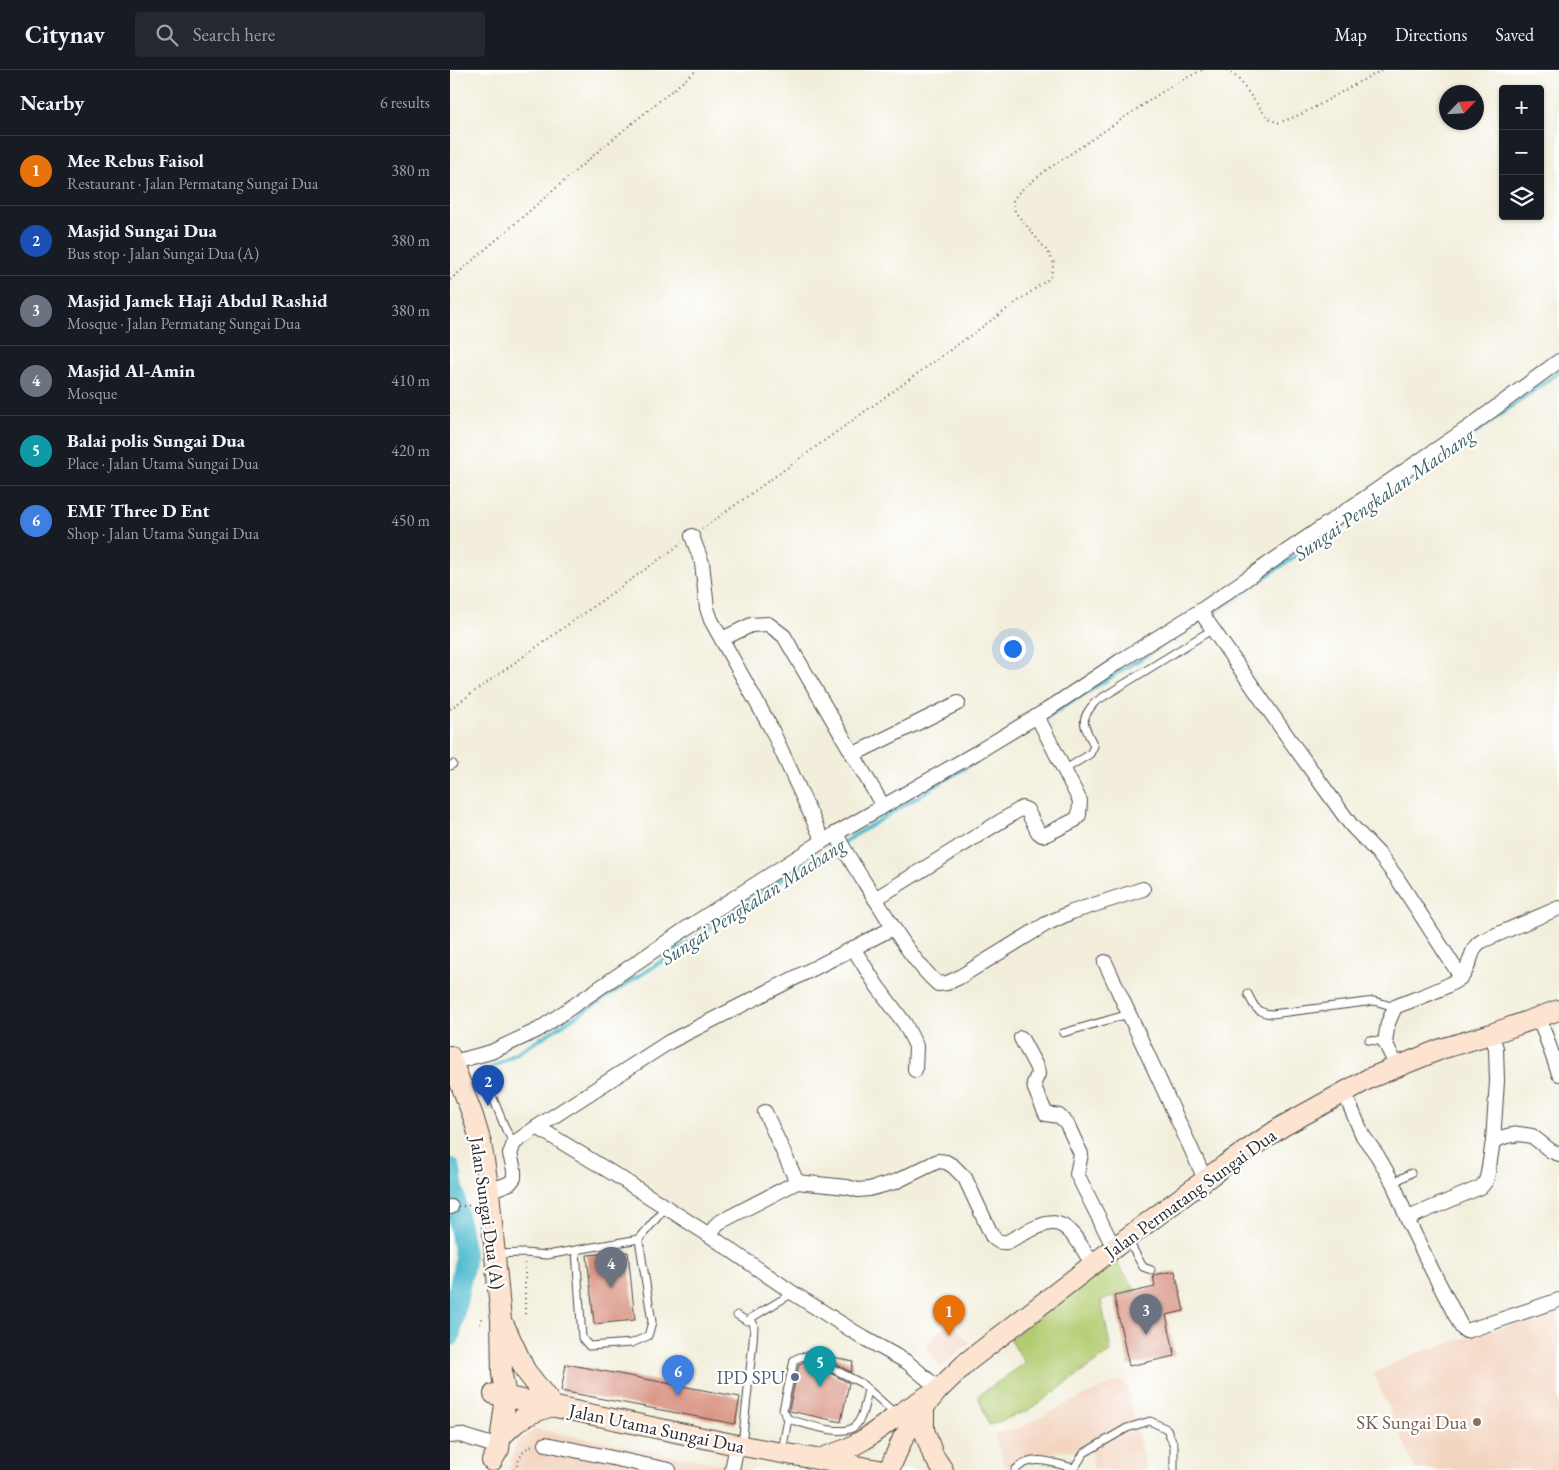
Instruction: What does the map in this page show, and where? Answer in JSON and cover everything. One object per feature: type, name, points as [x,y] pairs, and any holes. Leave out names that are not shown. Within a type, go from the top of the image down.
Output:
[{"type":"main road","name":"Jalan Permatang Sungai Dua","points":[[889,1470],[903,1438],[924,1407],[939,1389],[967,1362],[1205,1179],[1283,1126],[1370,1078],[1441,1049],[1559,1010]]},
{"type":"main road","name":"Jalan Sungai Dua (A)","points":[[451,1060],[473,1116],[481,1143],[489,1191],[495,1254],[492,1318],[501,1388],[493,1453]]},
{"type":"main road","points":[[492,1318],[526,1370],[553,1406],[522,1417],[493,1453]]},
{"type":"main road","name":"Jalan Utama Sungai Dua","points":[[501,1388],[553,1406],[739,1445],[879,1470]]},
{"type":"main road","points":[[819,1459],[847,1449],[865,1439],[939,1389]]},
{"type":"main road","points":[[924,1407],[924,1430],[933,1455],[942,1470]]},
{"type":"street","points":[[451,1060],[491,1052],[538,1030],[684,930],[823,841],[837,835],[1037,716],[1120,660],[1200,611],[1472,425],[1559,361]]},
{"type":"street","points":[[692,536],[702,562],[707,608],[711,620],[771,728],[823,841]]},
{"type":"street","points":[[1200,611],[1294,746],[1352,825],[1378,853],[1397,878],[1461,977]]},
{"type":"street","points":[[722,639],[751,625],[768,624],[784,636],[883,806]]},
{"type":"street","points":[[852,755],[958,703]]},
{"type":"street","points":[[875,899],[1022,808],[1027,810],[1038,832],[1042,835],[1075,820],[1079,815],[1080,801],[1037,716]]},
{"type":"street","points":[[837,835],[849,859],[893,928],[928,975],[938,984],[947,983],[958,978],[1046,924],[1072,912],[1143,889]]},
{"type":"street","points":[[1397,1067],[1385,1042],[1388,1023],[1395,1007],[1456,981],[1466,970],[1475,946],[1482,941],[1559,908]]},
{"type":"street","points":[[489,1191],[510,1183],[514,1178],[510,1154],[514,1143],[537,1127],[669,1042],[893,928]]},
{"type":"street","points":[[853,948],[877,986],[905,1024],[916,1046],[915,1070]]},
{"type":"street","points":[[1105,962],[1205,1179]]},
{"type":"street","points":[[1539,1017],[1559,1074]]},
{"type":"street","points":[[1408,1218],[1481,1187],[1486,1181],[1493,1141],[1497,1081],[1496,1048],[1491,1034]]},
{"type":"street","points":[[1021,1038],[1037,1068],[1038,1074],[1034,1083],[1044,1116],[1058,1116],[1066,1122],[1081,1154],[1077,1174],[1120,1243]]},
{"type":"street","points":[[1344,1092],[1363,1136],[1378,1155],[1393,1183],[1453,1314],[1462,1328],[1466,1330],[1488,1324],[1559,1300]]},
{"type":"street","points":[[765,1112],[797,1182]]},
{"type":"street","points":[[537,1127],[666,1207],[793,1293],[864,1338],[907,1362],[939,1389]]},
{"type":"street","points":[[1493,1141],[1519,1134],[1532,1136],[1559,1154]]},
{"type":"street","points":[[709,1235],[718,1223],[797,1182],[869,1190],[895,1182],[938,1161],[946,1162],[953,1166],[965,1178],[992,1236],[997,1241],[1007,1242],[1053,1222],[1068,1230],[1077,1240],[1092,1264]]},
{"type":"street","points":[[450,1436],[460,1435],[493,1453]]},
{"type":"street","points":[[546,1444],[614,1464],[669,1470]]},
{"type":"street","points":[[732,1470],[739,1445]]},
{"type":"lane","points":[[1064,770],[1090,754],[1094,746],[1084,724],[1085,714],[1095,702],[1213,629]]},
{"type":"lane","points":[[1248,994],[1254,1007],[1263,1014],[1374,1001],[1395,1007]]},
{"type":"lane","points":[[1063,1033],[1129,1014]]},
{"type":"lane","points":[[1370,1040],[1385,1042]]},
{"type":"lane","points":[[493,1098],[506,1130],[514,1143]]},
{"type":"lane","points":[[1393,1183],[1411,1173]]},
{"type":"lane","points":[[495,1254],[524,1253],[547,1255],[639,1239],[666,1207]]},
{"type":"lane","points":[[576,1250],[582,1338],[589,1346],[632,1343],[648,1336],[652,1322],[639,1239]]},
{"type":"lane","points":[[1120,1243],[1143,1267],[1151,1270]]},
{"type":"lane","points":[[751,1320],[752,1317],[793,1293]]},
{"type":"lane","points":[[737,1314],[747,1321],[751,1320]]},
{"type":"lane","points":[[739,1445],[753,1342],[754,1326],[751,1320]]},
{"type":"lane","points":[[868,1390],[860,1419],[854,1428],[844,1432],[820,1428],[788,1419],[783,1410],[794,1360],[808,1356],[861,1383],[898,1415]]},
{"type":"lane","points":[[782,1453],[788,1419]]},
{"type":"lane","points":[[1016,1470],[1029,1461],[1038,1459],[1073,1469],[1084,1453],[1128,1428],[1150,1421],[1167,1429],[1174,1446],[1174,1470]]},
{"type":"path","points":[[450,280],[602,148],[697,70]]},
{"type":"path","points":[[450,710],[1050,278],[1054,263],[1048,252],[1015,212],[1013,200],[1019,192],[1045,171],[1171,86],[1202,70]]},
{"type":"path","points":[[1227,70],[1237,76],[1266,116],[1278,123],[1294,118],[1369,76],[1384,70]]},
{"type":"path","points":[[524,1253],[526,1316]]},
{"type":"path","points":[[480,1324],[492,1318]]},
{"type":"path","points":[[514,1470],[521,1453],[528,1447],[540,1443],[546,1444]]},
{"type":"shaded area","name":"SK Sungai Dua","points":[[1559,1311],[1559,1470],[1416,1470],[1373,1373],[1409,1356]]},
{"type":"shaded area","points":[[949,1321],[970,1343],[941,1368],[925,1347]]},
{"type":"shaded area","points":[[1121,1380],[1128,1386],[1146,1470],[1094,1470],[1091,1450],[1055,1451],[1005,1467],[994,1434],[1022,1427],[1065,1404]]},
{"type":"shaded area","points":[[536,1429],[750,1470],[509,1470],[516,1443]]},
{"type":"green space","points":[[1114,1258],[1136,1291],[1101,1300],[1111,1351],[1028,1411],[989,1425],[978,1396],[1025,1363],[1010,1339]]},
{"type":"building","points":[[628,1252],[635,1320],[594,1324],[587,1255]]},
{"type":"building","points":[[1175,1271],[1184,1311],[1166,1315],[1175,1356],[1129,1366],[1114,1296],[1155,1287],[1153,1275]]},
{"type":"building","points":[[811,1351],[853,1362],[851,1372]]},
{"type":"building","points":[[807,1361],[849,1383],[841,1422],[790,1411],[799,1364]]},
{"type":"building","points":[[566,1364],[740,1397],[735,1424],[561,1391]]},
{"type":"waterway","name":"Sungai Pengkalan Machang","points":[[1209,615],[1453,449],[1559,372]]},
{"type":"waterway","name":"Sungai Pengkalan Machang","points":[[1046,718],[1199,622]]},
{"type":"waterway","name":"Sungai Pengkalan Machang","points":[[472,1080],[653,967],[786,876],[1035,725]]},
{"type":"waterway","name":"Sungai Pengkalan Machang","points":[[450,1168],[465,1259],[450,1336]]},
{"type":"place","name":"Masjid Sungai Dua","points":[[488,1106]]},
{"type":"place","name":"Masjid Al-Amin","points":[[611,1288]]},
{"type":"place","name":"Masjid Jamek Haji Abdul Rashid","points":[[1146,1335]]},
{"type":"place","name":"Mee Rebus Faisol","points":[[949,1336]]},
{"type":"place","name":"IPD SPU","points":[[795,1377]]},
{"type":"place","name":"Balai polis Sungai Dua","points":[[820,1387]]},
{"type":"place","name":"EMF Three D Ent","points":[[678,1396]]},
{"type":"place","name":"SK Sungai Dua","points":[[1477,1422]]}]
